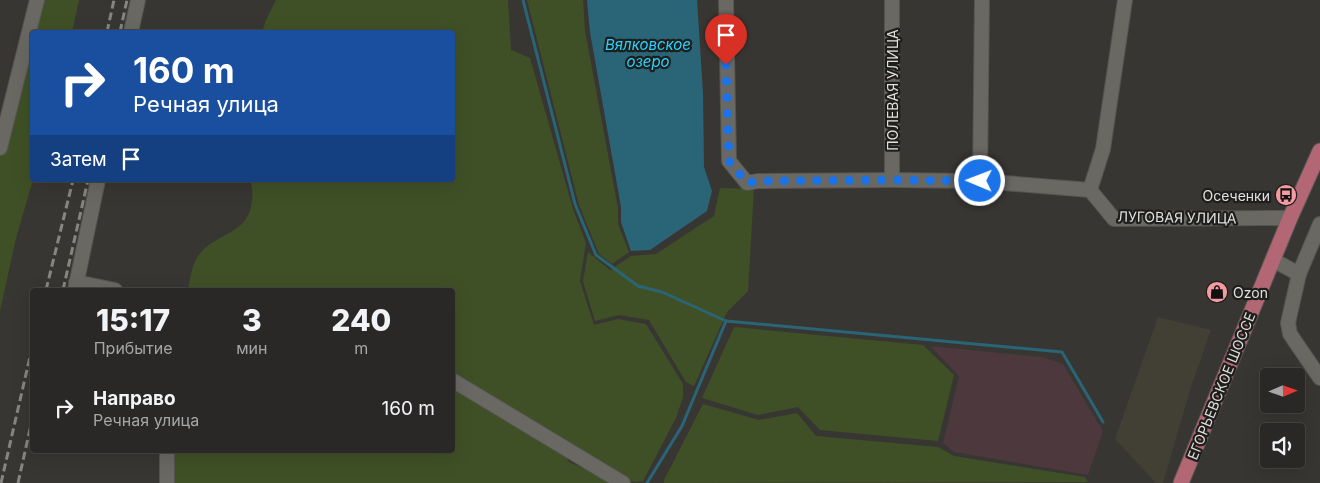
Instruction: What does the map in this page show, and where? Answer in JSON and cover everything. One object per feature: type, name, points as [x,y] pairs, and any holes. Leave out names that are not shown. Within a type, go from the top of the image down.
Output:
[{"type":"main road","name":"ЕГОРЬЕВСКОЕ ШОССЕ","points":[[1181,483],[1290,218],[1318,160]]},
{"type":"street","points":[[0,148],[37,0]]},
{"type":"street","points":[[131,30],[138,0]]},
{"type":"street","points":[[726,0],[729,161],[747,183],[758,181],[980,181],[1090,190],[1103,149],[1125,0]]},
{"type":"street","name":"ПОЛЕВАЯ УЛИЦА","points":[[892,0],[892,180]]},
{"type":"street","points":[[980,181],[982,0]]},
{"type":"street","points":[[96,288],[76,286],[98,182]]},
{"type":"street","name":"ЛУГОВАЯ УЛИЦА","points":[[1090,190],[1114,219],[1290,218]]},
{"type":"street","points":[[1320,224],[1299,274],[1290,309],[1289,328],[1290,334],[1320,378]]},
{"type":"street","points":[[1273,260],[1299,274]]},
{"type":"street","points":[[455,382],[623,483]]},
{"type":"street","points":[[167,453],[167,483]]},
{"type":"shaded area","points":[[1158,317],[1211,330],[1191,387],[1163,483],[1156,483],[1115,439]]},
{"type":"shaded area","points":[[930,346],[1042,357],[1063,364],[1103,431],[1088,475],[954,452],[943,443],[959,376]]},
{"type":"green space","points":[[42,0],[79,0],[72,30],[33,30]]},
{"type":"green space","points":[[276,0],[508,0],[511,50],[530,58],[573,209],[586,243],[580,281],[594,325],[618,319],[646,324],[683,384],[683,397],[676,418],[643,481],[627,480],[455,376],[455,288],[188,288],[198,256],[212,243],[236,229],[248,216],[252,196],[250,182],[455,182],[455,30],[263,30]]},
{"type":"green space","points":[[527,0],[583,0],[585,31],[618,208],[618,224],[629,252],[612,264],[599,254],[579,205]]},
{"type":"green space","points":[[30,40],[30,182],[32,182],[16,238],[0,311],[0,138]]},
{"type":"green space","points":[[720,188],[754,189],[748,291],[727,312],[694,386],[686,382],[649,320],[619,315],[595,321],[583,281],[588,252],[610,270],[631,256],[656,254],[714,216]]},
{"type":"green space","points":[[734,327],[923,345],[954,375],[938,441],[820,430],[798,407],[758,415],[702,398]]},
{"type":"green space","points":[[455,386],[562,450],[569,462],[610,483],[173,483],[173,453],[455,453]]},
{"type":"green space","points":[[703,404],[759,420],[797,413],[816,436],[938,447],[954,456],[1085,477],[1088,482],[664,483]]},
{"type":"water","name":"Вялковское озеро","points":[[587,0],[697,0],[703,93],[704,167],[712,191],[707,211],[650,250],[631,251],[621,222],[621,207],[590,32]]},
{"type":"waterway","points":[[523,0],[575,204],[596,255],[638,286],[662,292],[726,321],[1062,352],[1103,422]]},
{"type":"waterway","points":[[647,483],[682,426],[726,321]]},
{"type":"railway","points":[[107,30],[114,0]]},
{"type":"railway","points":[[120,30],[127,0]]},
{"type":"railway","points":[[46,288],[73,182]]},
{"type":"railway","points":[[63,288],[88,182]]},
{"type":"railway","points":[[1,483],[30,357]]},
{"type":"railway","points":[[18,483],[30,429]]},
{"type":"place","name":"Осеченки","points":[[1286,195]]},
{"type":"place","name":"Ozon","points":[[1217,292]]},
{"type":"route","points":[[726,65],[729,161],[747,183],[758,181],[980,181]]}]
